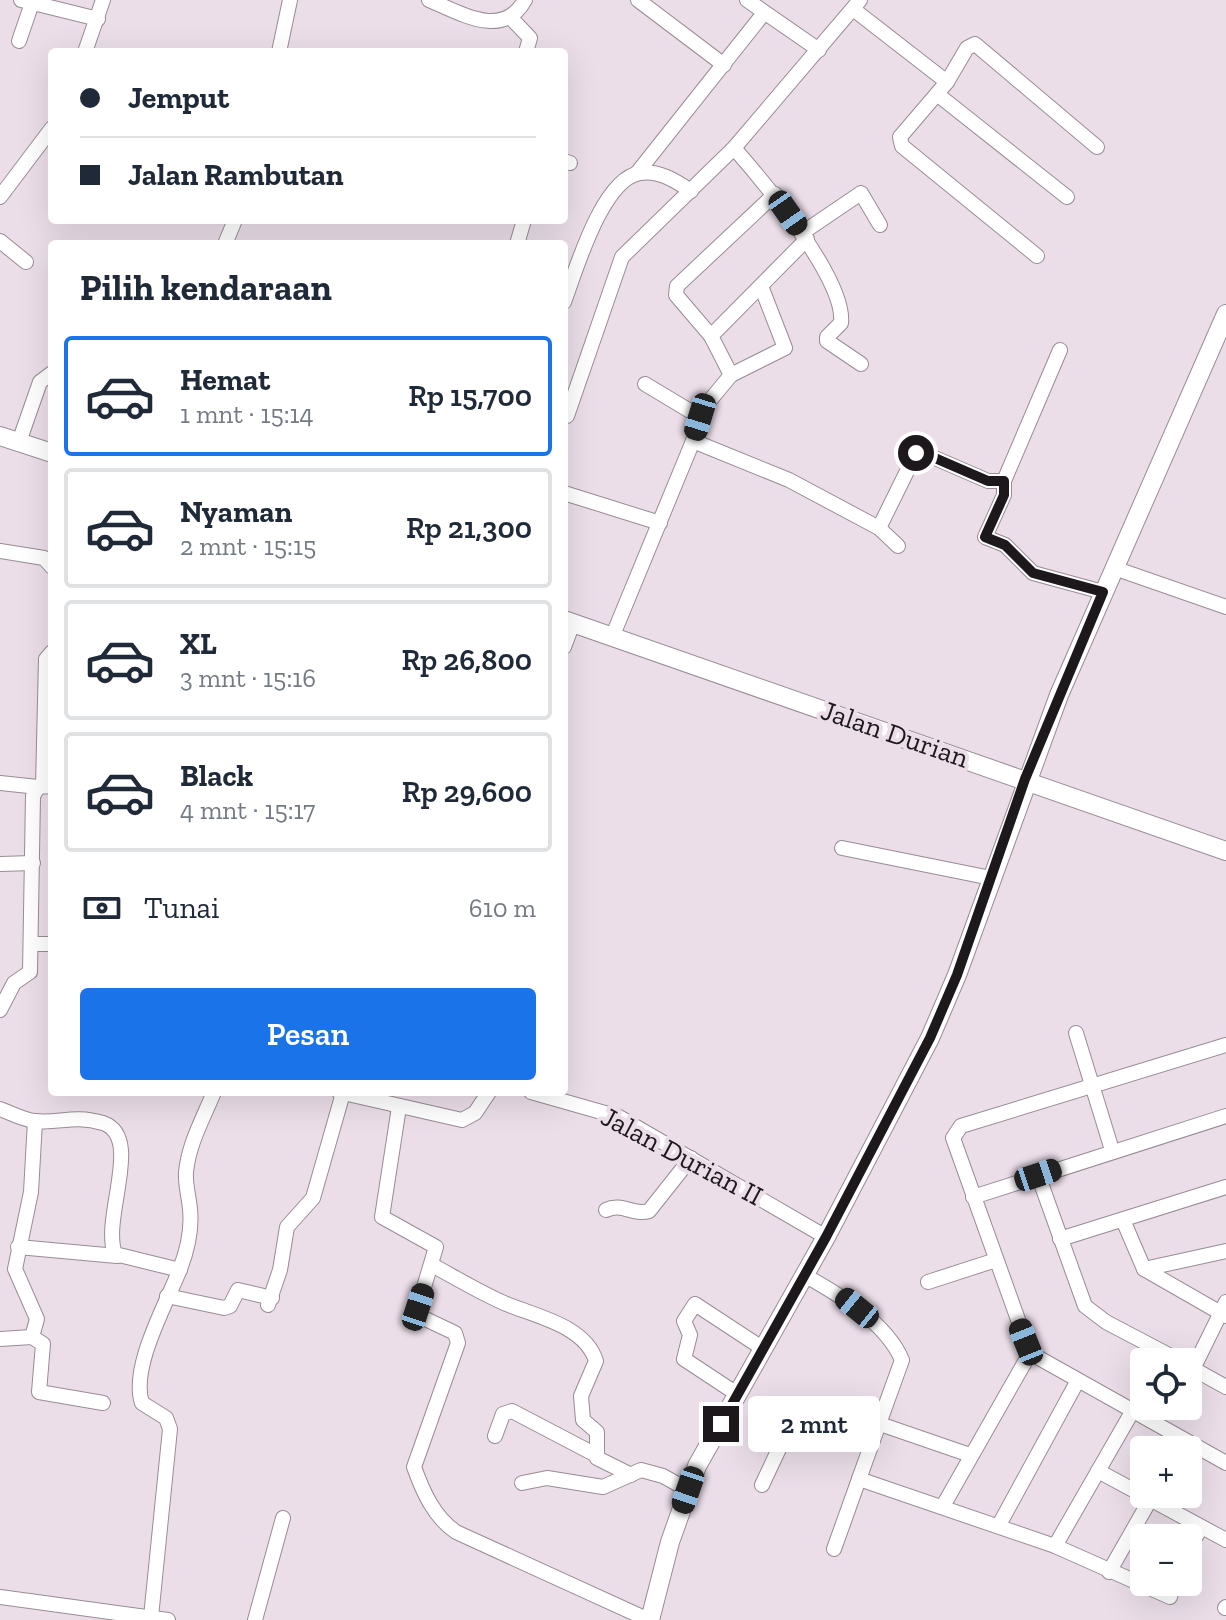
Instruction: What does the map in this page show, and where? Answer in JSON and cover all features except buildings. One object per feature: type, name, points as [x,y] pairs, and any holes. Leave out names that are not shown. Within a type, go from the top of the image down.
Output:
[{"type":"street","points":[[87,48],[103,0]]},
{"type":"street","points":[[280,48],[290,0]]},
{"type":"street","points":[[429,0],[490,22],[511,18],[525,0]]},
{"type":"street","points":[[638,0],[724,65]]},
{"type":"street","points":[[747,0],[819,50]]},
{"type":"street","points":[[19,41],[27,2],[98,19]]},
{"type":"street","points":[[568,413],[618,264],[734,148],[856,4],[942,88],[1067,197]]},
{"type":"street","points":[[568,292],[600,213],[614,190],[637,173],[764,13]]},
{"type":"street","points":[[511,18],[530,38],[527,48]]},
{"type":"street","points":[[1037,256],[900,142],[904,132],[942,88],[967,48],[975,44],[1097,147]]},
{"type":"street","points":[[0,197],[48,133]]},
{"type":"street","points":[[734,148],[775,194],[805,236],[841,309],[841,323],[827,337],[827,341],[861,364]]},
{"type":"street","points":[[637,173],[665,176],[691,191]]},
{"type":"street","points":[[711,336],[805,236],[861,193],[880,225]]},
{"type":"street","points":[[731,375],[711,336],[676,295],[677,286],[775,194]]},
{"type":"street","points":[[0,241],[26,262]]},
{"type":"street","points":[[613,635],[709,399],[731,375],[785,348],[761,286]]},
{"type":"street","points":[[399,1107],[382,1217],[434,1244],[437,1252],[418,1307],[419,1316],[455,1333],[458,1343],[414,1467],[437,1515],[456,1532],[649,1620],[670,1542],[697,1466],[826,1237],[930,1038],[1025,779],[1103,592],[1226,314]]},
{"type":"street","points":[[1060,350],[1004,481],[1004,495],[985,537],[1005,545],[1033,573],[1103,592]]},
{"type":"street","points":[[19,442],[40,382],[48,376]]},
{"type":"street","points":[[645,384],[700,417]]},
{"type":"street","points":[[0,436],[48,452]]},
{"type":"street","points":[[693,441],[765,468],[879,528],[898,546]]},
{"type":"street","points":[[879,528],[916,453],[921,452],[988,481],[1004,481]]},
{"type":"street","points":[[568,494],[660,523]]},
{"type":"street","points":[[0,551],[44,558],[48,562]]},
{"type":"street","points":[[1114,568],[1226,607]]},
{"type":"street","name":"Jalan Durian","points":[[569,621],[1226,851]]},
{"type":"street","points":[[48,657],[48,696]]},
{"type":"street","points":[[0,1010],[14,983],[30,972],[33,796],[44,786],[48,729]]},
{"type":"street","points":[[0,783],[44,786]]},
{"type":"street","points":[[842,848],[991,878]]},
{"type":"street","points":[[0,864],[33,863]]},
{"type":"street","points":[[32,944],[48,944]]},
{"type":"street","points":[[1076,1033],[1112,1150]]},
{"type":"street","points":[[1130,1411],[1030,1353],[953,1138],[961,1126],[1094,1088],[1226,1045]]},
{"type":"street","points":[[151,1617],[170,1429],[166,1418],[142,1403],[139,1388],[167,1296],[180,1270],[191,1218],[185,1176],[188,1157],[212,1096]]},
{"type":"street","points":[[167,1296],[224,1308],[230,1306],[238,1290],[270,1301],[287,1227],[313,1198],[340,1096]]},
{"type":"street","points":[[356,1096],[462,1120],[475,1113],[486,1096]]},
{"type":"street","name":"Jalan Durian II","points":[[545,1096],[619,1117],[826,1237]]},
{"type":"street","points":[[0,1109],[35,1121],[88,1119],[107,1124],[118,1134],[124,1155],[115,1191],[111,1240],[117,1256]]},
{"type":"street","points":[[973,1197],[1226,1116]]},
{"type":"street","points":[[32,1337],[37,1319],[15,1269],[31,1192],[35,1121]]},
{"type":"street","points":[[606,1210],[620,1206],[638,1213],[649,1211],[691,1158]]},
{"type":"street","points":[[1038,1175],[1089,1310],[1157,1348]]},
{"type":"street","points":[[1060,1239],[1226,1187]]},
{"type":"street","points":[[1123,1220],[1144,1269],[1225,1311],[1200,1348]]},
{"type":"street","points":[[18,1247],[117,1256],[180,1270]]},
{"type":"street","points":[[1144,1269],[1226,1251]]},
{"type":"street","points":[[928,1282],[996,1260]]},
{"type":"street","points":[[432,1265],[504,1303],[552,1321],[590,1347],[596,1361],[583,1386],[581,1414],[597,1432],[596,1455]]},
{"type":"street","points":[[804,1275],[842,1296],[864,1314],[901,1356],[902,1364],[877,1423],[834,1549]]},
{"type":"street","points":[[737,1394],[684,1359],[690,1335],[684,1321],[689,1308],[695,1304],[707,1309],[762,1348]]},
{"type":"street","points":[[0,1339],[32,1337],[45,1347],[39,1392],[103,1403]]},
{"type":"street","points":[[943,1506],[1030,1353]]},
{"type":"street","points":[[1202,1373],[1226,1387]]},
{"type":"street","points":[[999,1525],[1077,1382]]},
{"type":"street","points":[[762,1485],[800,1404]]},
{"type":"street","points":[[495,1436],[503,1414],[512,1411],[631,1475]]},
{"type":"street","points":[[1055,1546],[1130,1415]]},
{"type":"street","points":[[1147,1420],[1226,1463]]},
{"type":"street","points":[[877,1423],[970,1455]]},
{"type":"street","points":[[522,1483],[547,1478],[603,1487],[641,1470],[688,1490]]},
{"type":"street","points":[[1098,1471],[1130,1489]]},
{"type":"street","points":[[859,1479],[999,1525],[1055,1546],[1130,1581]]},
{"type":"street","points":[[1109,1572],[1145,1508]]},
{"type":"street","points":[[1165,1508],[1194,1524]]},
{"type":"street","points":[[255,1620],[283,1518]]},
{"type":"street","points":[[1202,1528],[1226,1540]]},
{"type":"street","points":[[0,1597],[117,1617],[168,1620]]},
{"type":"route","points":[[721,1424],[826,1237],[930,1038],[957,975],[1025,779],[1103,592],[1033,573],[1005,545],[985,537],[1004,495],[1004,481],[988,481],[921,452],[916,453]]}]
